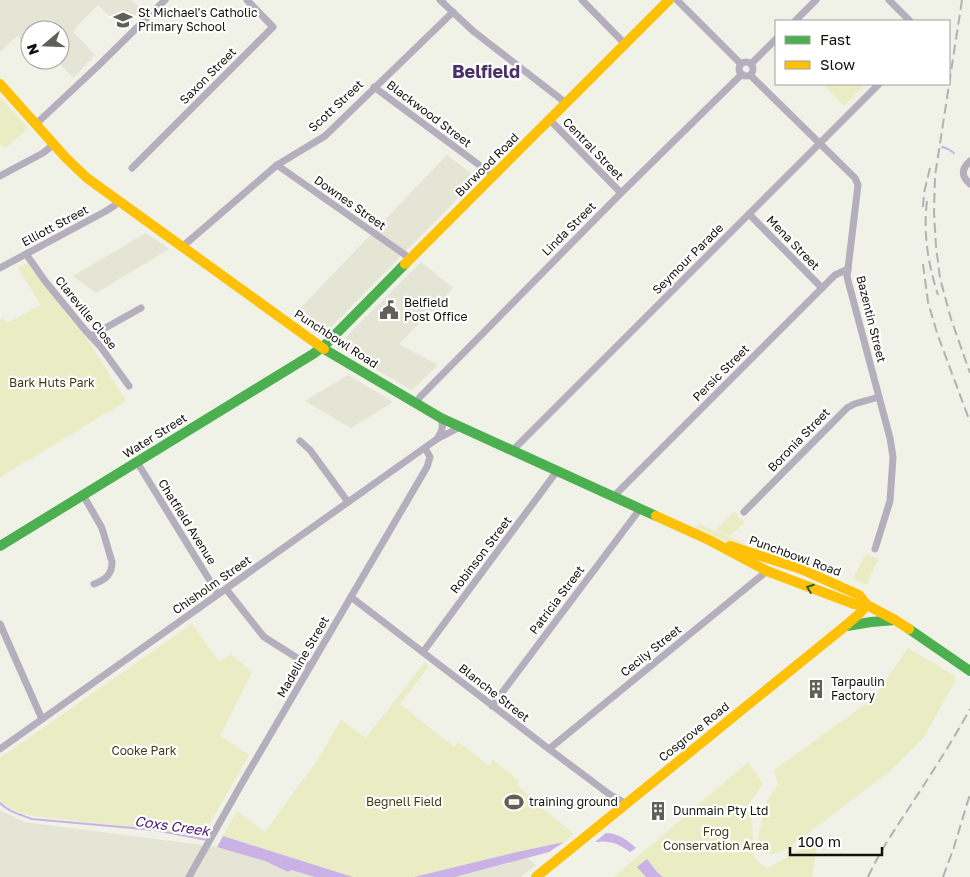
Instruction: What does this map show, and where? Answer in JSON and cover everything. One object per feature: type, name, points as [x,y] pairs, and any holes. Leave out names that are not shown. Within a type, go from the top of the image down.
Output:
[{"type":"main road","name":"Burwood Road","points":[[322,347],[669,0]]},
{"type":"main road","name":"Punchbowl Road","points":[[0,84],[80,172],[342,361],[441,418],[709,540],[767,571],[854,604],[866,605],[900,623],[967,668]]},
{"type":"main road","name":"Water Street","points":[[0,546],[322,347]]},
{"type":"main road","name":"Punchbowl Road","points":[[709,540],[824,578],[859,595],[866,605]]},
{"type":"main road","name":"Cosgrove Road","points":[[536,877],[844,627],[866,605]]},
{"type":"main road","points":[[844,627],[871,622],[900,623]]},
{"type":"street","points":[[36,124],[165,0]]},
{"type":"street","name":"Saxon Street","points":[[132,168],[274,27],[247,0]]},
{"type":"street","points":[[440,0],[473,31],[566,103]]},
{"type":"street","points":[[582,0],[625,44]]},
{"type":"street","points":[[677,0],[741,64]]},
{"type":"street","points":[[796,20],[816,0]]},
{"type":"street","points":[[889,0],[909,20]]},
{"type":"street","name":"Scott Street","points":[[182,247],[277,165],[325,136],[453,12]]},
{"type":"street","points":[[751,64],[775,40]]},
{"type":"street","points":[[741,64],[747,62],[751,64]]},
{"type":"street","points":[[741,64],[739,71],[746,76],[750,75],[753,70],[751,64]]},
{"type":"street","name":"Linda Street","points":[[416,403],[621,193],[742,74]]},
{"type":"street","name":"Bazentin Street","points":[[750,75],[820,142],[855,178],[858,185],[848,269],[848,284],[890,438],[892,457],[890,501],[875,549]]},
{"type":"street","name":"Seymour Parade","points":[[512,451],[878,85]]},
{"type":"street","name":"Blackwood Street","points":[[374,87],[494,176]]},
{"type":"street","name":"Central Street","points":[[550,120],[621,193]]},
{"type":"street","points":[[0,176],[43,153],[54,144]]},
{"type":"street","points":[[970,161],[965,166],[963,172],[965,180],[970,184]]},
{"type":"street","name":"Downes Street","points":[[277,165],[410,260]]},
{"type":"street","name":"Elliott Street","points":[[0,268],[106,211],[114,206],[118,200]]},
{"type":"street","name":"Mena Street","points":[[749,214],[822,288]]},
{"type":"street","name":"Clareville Close","points":[[26,254],[45,281],[100,346],[129,386]]},
{"type":"street","name":"Persic Street","points":[[613,497],[835,275],[848,269]]},
{"type":"street","points":[[91,336],[141,308]]},
{"type":"street","name":"Boronia Street","points":[[744,512],[847,408],[854,404],[879,397]]},
{"type":"street","points":[[437,439],[443,429],[441,418]]},
{"type":"street","name":"Chisholm Street","points":[[0,749],[437,439],[460,427]]},
{"type":"street","points":[[300,441],[310,450],[348,502]]},
{"type":"street","name":"Madeline Street","points":[[188,877],[427,467],[430,457],[425,448]]},
{"type":"street","name":"Chatfield Avenue","points":[[137,462],[218,594]]},
{"type":"street","name":"Robinson Street","points":[[423,652],[557,471]]},
{"type":"street","points":[[83,495],[102,528],[112,562],[110,574],[94,584]]},
{"type":"street","name":"Patricia Street","points":[[492,706],[640,509]]},
{"type":"street","name":"Cecily Street","points":[[549,749],[767,571]]},
{"type":"street","points":[[226,589],[264,638],[310,666]]},
{"type":"street","name":"Blanche Street","points":[[351,598],[549,749],[625,803]]},
{"type":"street","points":[[0,624],[42,718]]},
{"type":"shaded area","points":[[0,0],[132,0],[143,11],[122,29],[98,5],[73,32],[95,55],[73,78],[65,70],[70,70],[70,20],[20,20],[20,39],[17,36],[0,52]]},
{"type":"shaded area","points":[[447,155],[473,175],[475,178],[473,183],[324,334],[321,335],[294,315]]},
{"type":"shaded area","points":[[146,233],[169,249],[96,293],[73,276]]},
{"type":"shaded area","points":[[421,262],[453,288],[399,344],[438,365],[412,390],[338,348],[338,345]]},
{"type":"shaded area","points":[[348,375],[393,402],[351,428],[305,401]]},
{"type":"shaded area","points":[[0,810],[24,822],[217,847],[265,861],[287,872],[291,870],[315,877],[0,877]]},
{"type":"shaded area","points":[[606,833],[622,838],[636,848],[630,852],[614,843],[605,841],[595,842]]},
{"type":"shaded area","points":[[223,836],[353,877],[315,877],[291,870],[288,872],[265,861],[217,847]]},
{"type":"shaded area","points":[[564,842],[549,852],[455,877],[414,877],[517,852]]},
{"type":"shaded area","points":[[527,858],[536,865],[521,877],[455,877]]},
{"type":"shaded area","points":[[647,859],[663,877],[646,877],[637,867]]},
{"type":"green space","points":[[823,85],[865,85],[844,106]]},
{"type":"green space","points":[[0,97],[28,128],[5,148],[0,144]]},
{"type":"green space","name":"Bark Huts Park","points":[[27,263],[89,342],[126,401],[0,477],[0,320],[3,318],[7,323],[41,305],[18,268]]},
{"type":"green space","points":[[735,511],[739,518],[745,522],[730,536],[716,530]]},
{"type":"green space","points":[[699,524],[744,543],[741,546],[716,537],[696,528]]},
{"type":"green space","points":[[866,554],[879,559],[867,585],[853,578]]},
{"type":"green space","name":"Cooke Park","points":[[192,624],[219,662],[231,654],[252,672],[220,736],[249,755],[201,838],[155,830],[33,816],[11,809],[0,800],[0,758]]},
{"type":"green space","points":[[908,648],[955,676],[954,683],[924,737],[890,771],[789,848],[771,855],[761,849],[758,837],[766,802],[778,785],[774,770],[874,698]]},
{"type":"green space","name":"Begnell Field","points":[[425,662],[429,666],[400,704],[454,747],[459,742],[489,766],[493,760],[519,781],[517,785],[574,834],[564,842],[414,877],[353,877],[223,836],[237,811],[265,832],[314,766],[341,720],[366,738]]},
{"type":"green space","name":"Frog Conservation Area","points":[[748,762],[763,784],[746,808],[752,819],[754,857],[766,869],[813,843],[817,847],[812,877],[614,877]]},
{"type":"waterway","points":[[942,147],[954,153]]},
{"type":"waterway","name":"Coxs Creek","points":[[0,803],[11,811],[32,819],[155,830],[207,840]]},
{"type":"railway","points":[[950,78],[962,0]]},
{"type":"railway","points":[[949,85],[935,176],[934,213],[936,246],[940,278],[951,319],[970,373]]},
{"type":"railway","points":[[923,207],[930,168]]},
{"type":"railway","points":[[927,201],[927,248],[938,295]]},
{"type":"railway","points":[[923,264],[928,302],[937,333],[970,422]]},
{"type":"railway","points":[[868,877],[886,843],[940,760],[970,709]]},
{"type":"railway","points":[[943,877],[970,794]]},
{"type":"traffic: fast","points":[[0,546],[313,354],[325,345],[405,264]]},
{"type":"traffic: fast","points":[[324,349],[441,418],[656,516]]},
{"type":"traffic: fast","points":[[847,626],[895,620]]},
{"type":"traffic: fast","points":[[909,629],[970,671]]},
{"type":"traffic: slow","points":[[405,264],[669,0]]},
{"type":"traffic: slow","points":[[0,84],[66,158],[87,178],[324,349]]},
{"type":"traffic: slow","points":[[656,516],[709,540],[767,571],[854,604],[867,605],[909,629]]},
{"type":"traffic: slow","points":[[730,546],[801,569],[859,595],[867,605]]},
{"type":"traffic: slow","points":[[536,877],[844,627],[867,605]]},
{"type":"place","name":"St Michael's Catholic Primary School","points":[[123,20]]},
{"type":"place","name":"Belfield Post Office","points":[[389,310]]},
{"type":"place","name":"Tarpaulin Factory","points":[[816,689]]},
{"type":"place","name":"training ground","points":[[514,802]]},
{"type":"place","name":"Dunmain Pty Ltd","points":[[658,811]]},
{"type":"district","name":"Belfield","points":[[486,72]]}]
